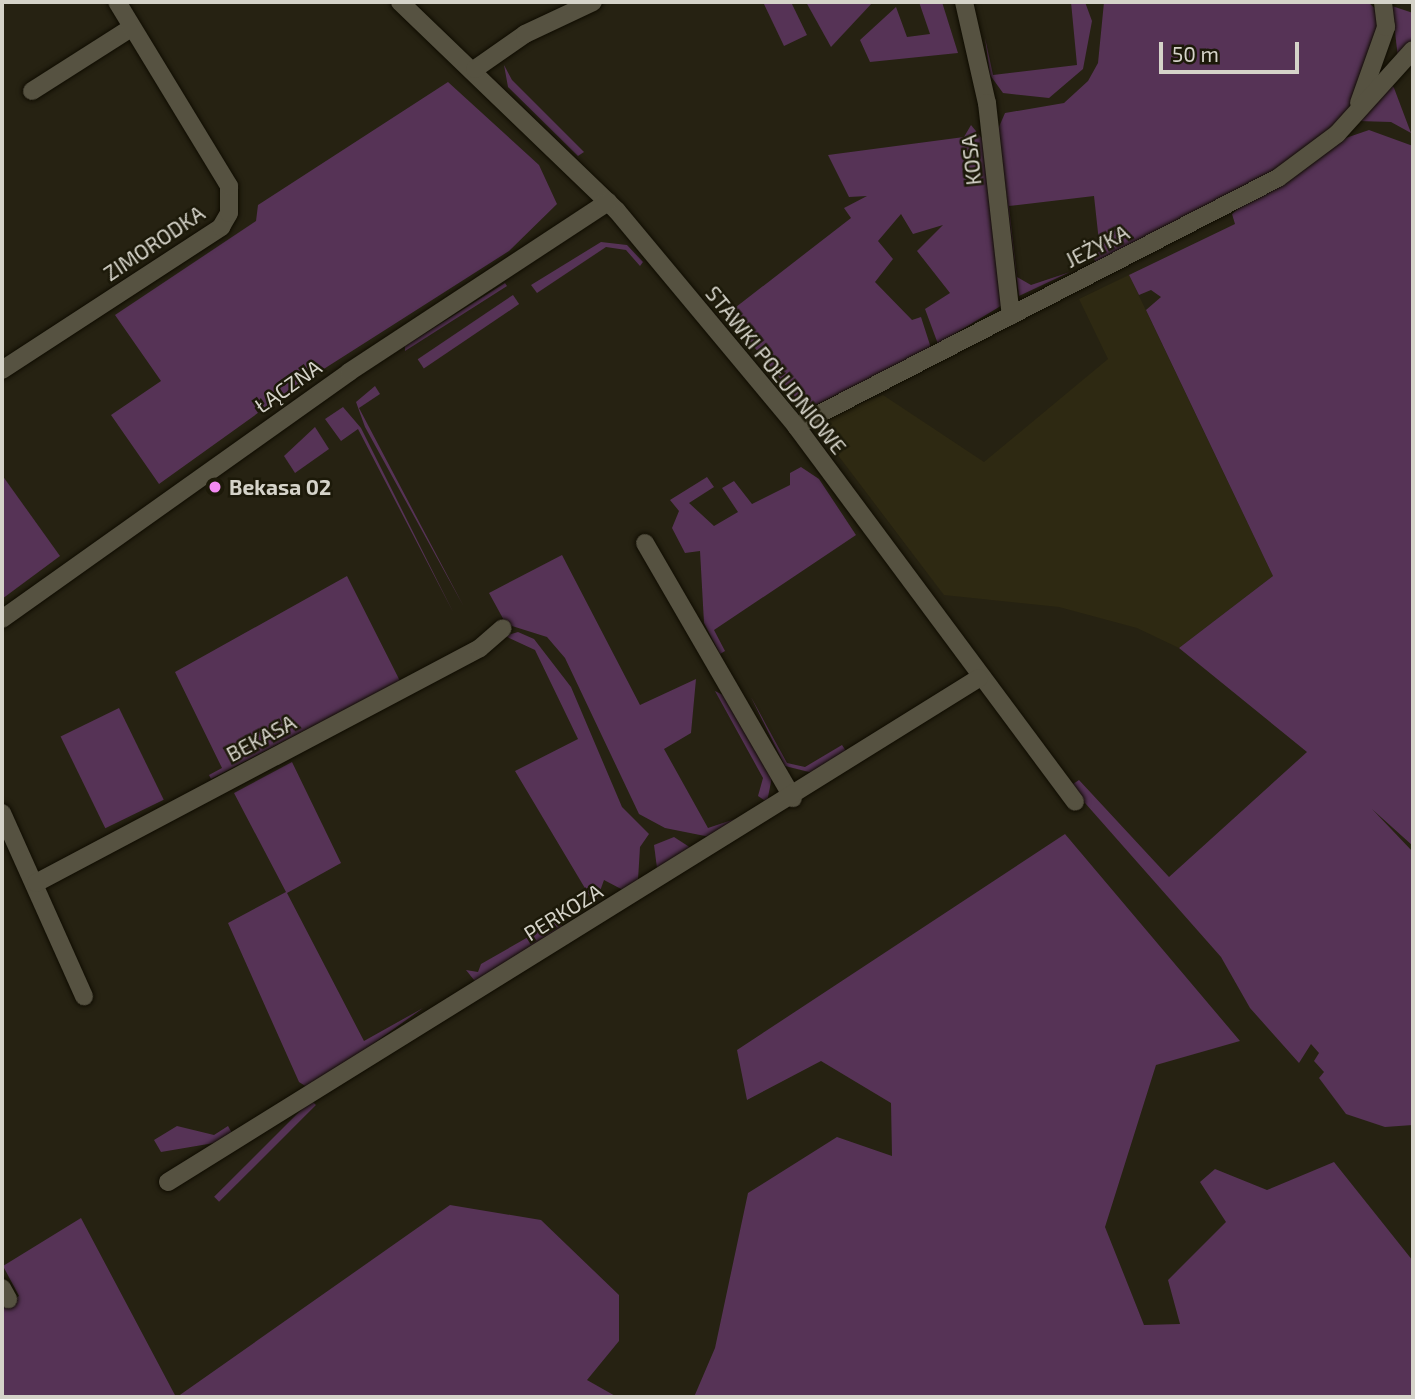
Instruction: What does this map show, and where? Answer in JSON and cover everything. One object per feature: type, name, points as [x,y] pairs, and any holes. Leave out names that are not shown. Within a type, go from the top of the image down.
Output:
[{"type":"street","name":"ZIMORODKA","points":[[2,370],[221,227],[229,213],[229,186],[117,2]]},
{"type":"street","name":"STAWKI POŁUDNIOWE","points":[[400,2],[475,69],[608,202],[796,426],[979,678],[1075,802]]},
{"type":"street","points":[[475,69],[525,34],[593,2]]},
{"type":"street","name":"KOSA","points":[[964,2],[987,103],[1011,316]]},
{"type":"street","points":[[1346,124],[1373,74],[1386,27],[1384,2]]},
{"type":"street","points":[[32,91],[131,28]]},
{"type":"street","name":"JEŻYKA","points":[[796,426],[1278,178],[1346,124],[1413,50]]},
{"type":"street","name":"ŁĄCZNA","points":[[2,619],[349,372],[608,202]]},
{"type":"street","points":[[645,543],[793,797]]},
{"type":"street","name":"BEKASA","points":[[36,883],[480,648],[503,628]]},
{"type":"street","name":"PERKOZA","points":[[168,1182],[793,797],[979,678]]},
{"type":"street","points":[[2,813],[36,883],[42,911],[83,996]]},
{"type":"shaded area","points":[[763,2],[791,2],[807,35],[784,46]]},
{"type":"shaded area","points":[[806,2],[873,2],[831,47]]},
{"type":"shaded area","points":[[919,2],[942,2],[958,53],[870,62],[860,40],[896,7],[907,37],[930,34]]},
{"type":"shaded area","points":[[1071,2],[1085,2],[1092,21],[1083,69],[1049,98],[1003,93],[990,75],[985,38],[993,75],[1077,65]]},
{"type":"shaded area","points":[[1104,2],[1368,2],[1381,14],[1359,95],[1344,118],[1287,167],[1097,264],[1092,256],[1100,251],[1094,196],[1009,206],[1017,277],[1031,285],[1070,272],[1019,296],[998,129],[1005,113],[1064,103],[1088,81],[1098,63]]},
{"type":"shaded area","points":[[1392,6],[1413,13],[1413,44],[1398,58]]},
{"type":"shaded area","points":[[504,65],[512,80],[584,152],[578,156],[508,87]]},
{"type":"shaded area","points":[[448,82],[539,165],[557,204],[509,251],[283,395],[159,484],[111,415],[161,381],[115,315],[256,221],[258,205]]},
{"type":"shaded area","points":[[1392,85],[1411,133],[1391,122],[1358,121]]},
{"type":"shaded area","points":[[971,125],[989,147],[1004,304],[938,344],[925,309],[950,293],[917,251],[943,225],[913,234],[901,214],[878,241],[893,259],[875,282],[912,320],[921,317],[931,348],[806,410],[727,314],[851,218],[844,208],[867,196],[849,197],[828,155],[964,137]]},
{"type":"shaded area","points":[[1369,130],[1413,146],[1413,846],[1372,809],[1413,852],[1413,1125],[1385,1127],[1346,1114],[1319,1078],[1324,1072],[1314,1061],[1319,1053],[1311,1044],[1299,1063],[1250,1008],[1221,957],[1070,786],[1079,780],[1169,877],[1307,752],[1179,648],[1273,576],[1146,310],[1161,297],[1151,290],[1139,295],[1129,275],[1235,224],[1232,214],[1241,206],[1295,176],[1334,142]]},
{"type":"shaded area","points":[[601,242],[627,245],[643,262],[640,266],[626,250],[606,247],[537,293],[531,285]]},
{"type":"shaded area","points":[[1129,275],[1273,576],[1179,648],[1137,628],[1059,607],[944,595],[818,429],[818,420],[883,395],[984,462],[1108,359],[1079,299]]},
{"type":"shaded area","points":[[505,283],[507,286],[405,351],[405,346]]},
{"type":"shaded area","points":[[513,295],[519,304],[424,368],[418,359]]},
{"type":"shaded area","points":[[375,386],[380,394],[359,408],[464,607],[365,427],[356,402]]},
{"type":"shaded area","points":[[343,407],[361,428],[453,612],[358,429],[341,441],[325,419]]},
{"type":"shaded area","points":[[315,427],[329,449],[295,473],[284,456]]},
{"type":"shaded area","points":[[801,467],[819,479],[856,535],[714,630],[725,651],[720,654],[704,623],[700,551],[685,553],[672,528],[679,511],[670,500],[707,477],[714,487],[689,503],[714,526],[738,512],[722,488],[734,481],[752,504],[790,485],[790,473]]},
{"type":"shaded area","points":[[2,475],[60,556],[2,599]]},
{"type":"shaded area","points":[[562,555],[640,705],[696,679],[691,733],[664,749],[708,828],[741,817],[710,837],[665,828],[639,814],[565,658],[547,637],[506,624],[489,593]]},
{"type":"shaded area","points":[[347,576],[400,681],[211,779],[209,775],[222,768],[175,672]]},
{"type":"shaded area","points":[[518,632],[534,639],[571,687],[622,807],[649,834],[640,847],[638,880],[623,890],[604,880],[595,905],[515,771],[578,739],[535,650],[505,636]]},
{"type":"shaded area","points":[[715,691],[727,697],[772,777],[767,802],[758,796],[763,778]]},
{"type":"shaded area","points":[[751,697],[787,763],[805,767],[842,745],[850,757],[817,774],[785,766]]},
{"type":"shaded area","points":[[119,708],[164,800],[105,828],[61,736]]},
{"type":"shaded area","points":[[292,762],[341,863],[287,893],[364,1041],[423,1008],[310,1089],[299,1082],[228,923],[286,892],[234,793]]},
{"type":"shaded area","points":[[1065,834],[1240,1041],[1156,1065],[1105,1227],[1144,1325],[1180,1324],[1168,1280],[1226,1222],[1200,1182],[1215,1169],[1267,1190],[1334,1162],[1413,1261],[1413,1397],[694,1397],[715,1348],[748,1193],[837,1137],[892,1156],[891,1103],[821,1061],[747,1100],[737,1050]]},
{"type":"shaded area","points":[[674,837],[691,848],[657,868],[654,845]]},
{"type":"shaded area","points":[[558,920],[566,931],[478,985],[466,970],[478,972],[481,964]]},
{"type":"shaded area","points":[[311,1100],[316,1105],[219,1202],[214,1197]]},
{"type":"shaded area","points":[[177,1126],[214,1135],[228,1126],[232,1133],[220,1142],[161,1152],[154,1140]]},
{"type":"shaded area","points":[[450,1205],[541,1220],[619,1295],[619,1341],[587,1380],[617,1397],[177,1397]]},
{"type":"shaded area","points":[[81,1218],[176,1397],[2,1397],[2,1306],[19,1296],[3,1266]]},
{"type":"place","name":"Bekasa 02","points":[[215,487]]}]
